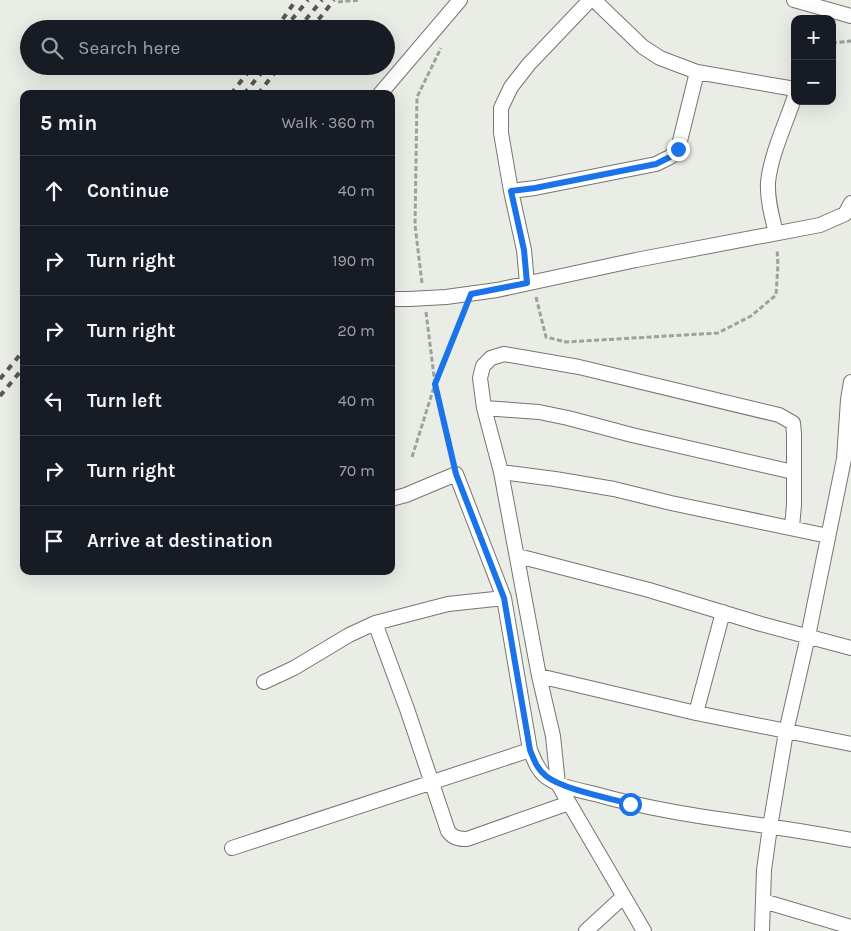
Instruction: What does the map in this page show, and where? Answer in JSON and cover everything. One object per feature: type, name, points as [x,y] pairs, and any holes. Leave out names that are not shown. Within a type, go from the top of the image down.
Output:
[{"type":"street","points":[[383,90],[460,0]]},
{"type":"street","points":[[527,283],[524,250],[501,134],[501,108],[511,87],[529,64],[590,0]]},
{"type":"street","points":[[594,0],[643,47],[660,58],[697,72],[791,87]]},
{"type":"street","points":[[794,0],[820,9],[851,16]]},
{"type":"street","points":[[511,191],[656,164],[670,157],[678,149],[697,72]]},
{"type":"street","points":[[776,233],[769,206],[768,183],[776,150],[792,105]]},
{"type":"street","points":[[395,298],[424,298],[471,294],[820,225],[845,214],[851,203]]},
{"type":"street","points":[[644,931],[558,784],[553,736],[539,676],[518,556],[501,472],[484,408],[480,378],[483,366],[491,358],[504,354],[579,367],[788,418],[793,423],[794,434],[794,505],[792,527]]},
{"type":"street","points":[[762,931],[770,826],[786,732],[828,536],[847,460],[851,382]]},
{"type":"street","points":[[484,408],[539,412],[632,436],[793,472]]},
{"type":"street","points":[[501,472],[555,478],[614,489],[828,536]]},
{"type":"street","points":[[395,497],[456,474],[504,598],[530,750],[537,766],[545,776],[558,784],[630,804],[688,816],[770,826],[851,840]]},
{"type":"street","points":[[518,556],[649,590],[761,624],[851,648]]},
{"type":"street","points":[[264,682],[294,668],[349,635],[375,624],[448,604],[504,598]]},
{"type":"street","points":[[696,713],[723,612]]},
{"type":"street","points":[[375,624],[407,709],[448,831],[452,836],[459,839],[467,839],[569,803]]},
{"type":"street","points":[[539,676],[696,713],[851,744]]},
{"type":"street","points":[[232,848],[530,750]]},
{"type":"street","points":[[586,931],[623,896]]},
{"type":"street","points":[[763,901],[851,927]]},
{"type":"path","points":[[338,2],[360,0]]},
{"type":"path","points":[[836,43],[851,41]]},
{"type":"path","points":[[442,44],[417,97],[415,226],[435,384],[456,474]]},
{"type":"path","points":[[527,283],[537,298],[546,337],[566,342],[718,333],[751,316],[776,295],[778,265],[776,233]]},
{"type":"path","points":[[412,456],[435,384],[471,294]]},
{"type":"railway","points":[[282,20],[296,0]]},
{"type":"railway","points":[[291,20],[308,0]]},
{"type":"railway","points":[[305,20],[322,0]]},
{"type":"railway","points":[[318,20],[334,0]]},
{"type":"railway","points":[[234,90],[246,75]]},
{"type":"railway","points":[[247,90],[260,75]]},
{"type":"railway","points":[[261,90],[273,75]]},
{"type":"railway","points":[[0,379],[20,355]]},
{"type":"railway","points":[[0,396],[20,372]]},
{"type":"route","points":[[630,804],[558,784],[545,776],[537,766],[530,750],[504,598],[456,474],[435,384],[471,294],[527,283],[524,250],[511,191],[601,176],[656,164],[670,157],[678,149]]}]
